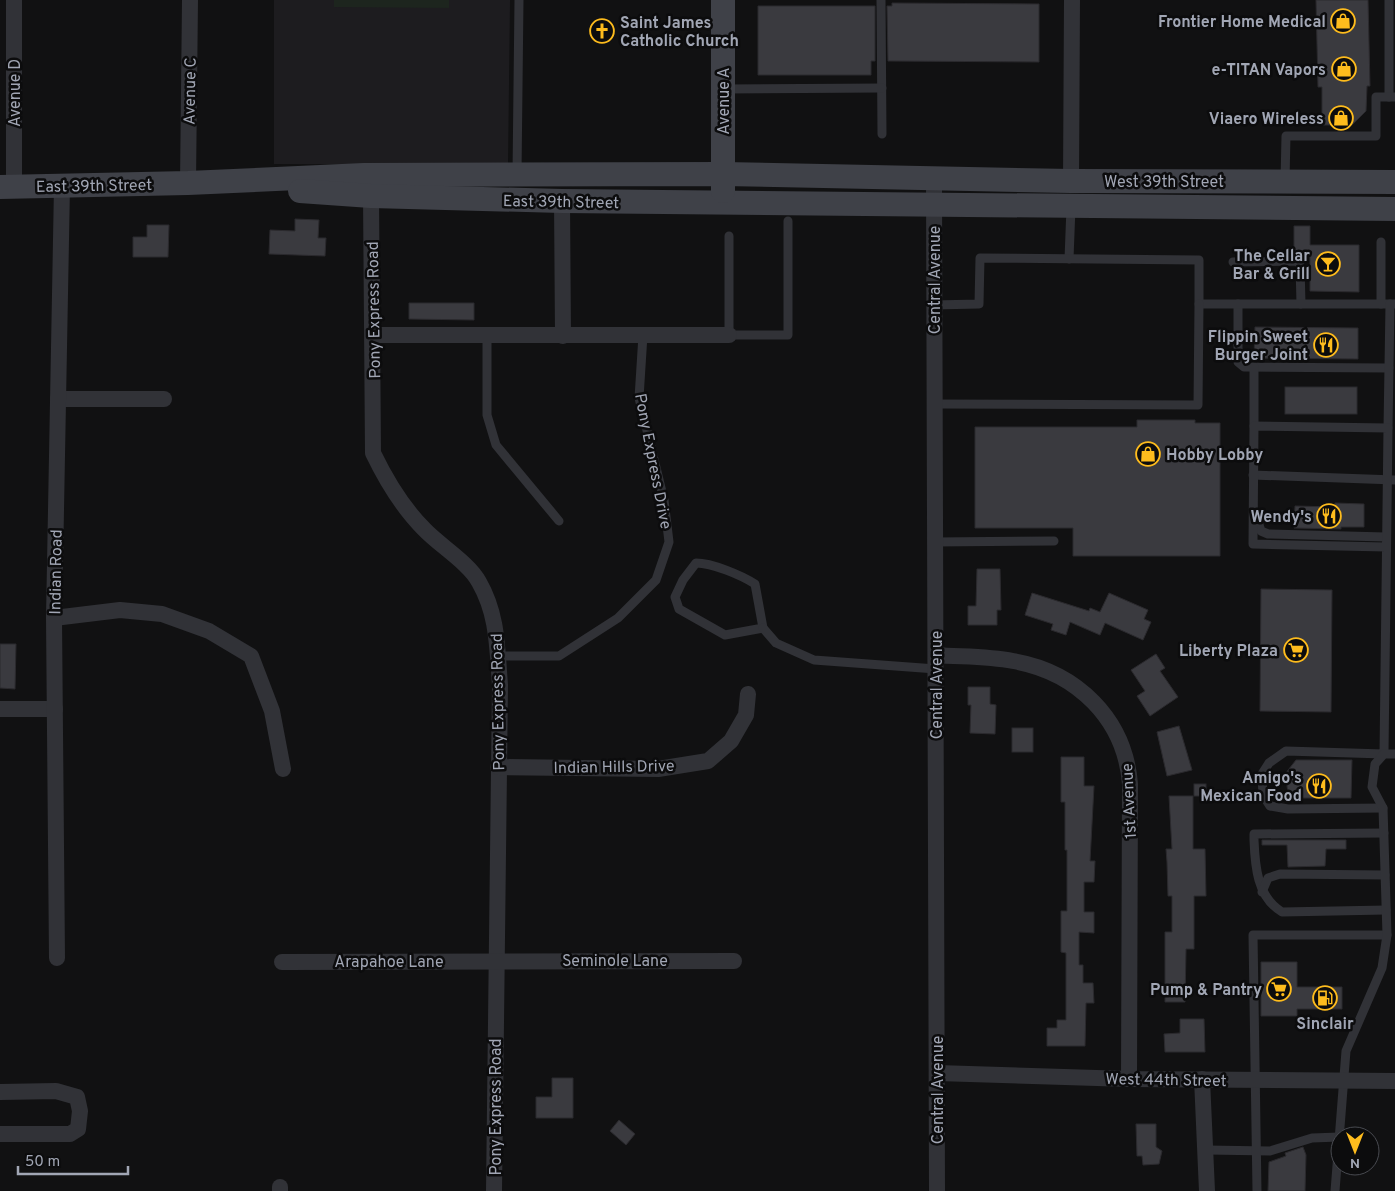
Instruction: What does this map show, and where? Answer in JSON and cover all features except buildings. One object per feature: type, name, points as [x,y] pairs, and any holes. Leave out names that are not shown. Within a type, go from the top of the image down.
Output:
[{"type":"main road","name":"Avenue A","points":[[723,202],[724,0]]},
{"type":"main road","name":"East 39th Street","points":[[7,187],[188,183],[364,175],[723,174],[934,178]]},
{"type":"main road","name":"West 39th Street","points":[[934,178],[1071,181],[1395,182]]},
{"type":"main road","name":"East 39th Street","points":[[188,183],[371,196],[562,201],[934,205]]},
{"type":"main road","name":"West 39th Street","points":[[934,205],[1395,209]]},
{"type":"street","name":"Avenue D","points":[[7,187],[14,0]]},
{"type":"street","name":"Avenue C","points":[[188,183],[190,0]]},
{"type":"street","points":[[1071,181],[1072,0]]},
{"type":"street","name":"Central Avenue","points":[[934,178],[937,1191]]},
{"type":"street","name":"Indian Road","points":[[57,958],[54,618],[62,186]]},
{"type":"street","name":"Pony Express Road","points":[[371,196],[374,335],[373,453],[386,479],[424,530],[445,546],[479,580],[496,622],[500,686],[495,960],[494,1191]]},
{"type":"street","points":[[562,201],[562,336]]},
{"type":"street","points":[[374,335],[729,335]]},
{"type":"street","points":[[58,399],[164,399]]},
{"type":"street","points":[[54,618],[120,610],[162,614],[209,631],[251,656],[272,711],[283,769]]},
{"type":"street","name":"1st Avenue","points":[[936,662],[1013,661],[1047,672],[1093,700],[1105,714],[1120,740],[1126,756],[1130,784],[1129,1079]]},
{"type":"street","name":"Indian Hills Drive","points":[[498,767],[658,769],[708,761],[731,741],[746,715],[748,694]]},
{"type":"street","points":[[0,709],[55,709]]},
{"type":"street","name":"Seminole Lane","points":[[495,960],[734,961]]},
{"type":"street","name":"Arapahoe Lane","points":[[282,962],[495,960]]},
{"type":"street","name":"West 44th Street","points":[[936,1073],[1129,1079],[1395,1081]]},
{"type":"street","points":[[1202,1079],[1207,1150],[1207,1191]]},
{"type":"street","points":[[0,1092],[56,1091],[77,1097],[80,1111],[78,1129],[70,1134],[0,1134]]},
{"type":"lane","points":[[517,176],[519,0]]},
{"type":"lane","points":[[881,0],[882,134]]},
{"type":"lane","points":[[1285,182],[1286,136],[1376,136],[1376,97],[1392,97],[1389,0]]},
{"type":"lane","points":[[723,89],[882,88]]},
{"type":"lane","points":[[1069,259],[1071,206]]},
{"type":"lane","points":[[730,236],[729,335],[788,335],[788,221]]},
{"type":"lane","points":[[1340,1126],[1346,1051],[1382,968],[1387,935],[1383,808],[1372,787],[1375,764],[1384,754],[1386,537],[1391,480],[1388,428],[1392,384],[1389,368],[1389,304],[1381,242]]},
{"type":"lane","points":[[933,305],[979,304],[980,258],[1199,260],[1198,405],[934,404]]},
{"type":"lane","points":[[1232,262],[1297,261],[1300,265],[1301,304]]},
{"type":"lane","points":[[1199,304],[1389,304]]},
{"type":"lane","points":[[1238,304],[1238,362],[1244,367],[1389,368]]},
{"type":"lane","points":[[487,335],[487,415],[496,445],[559,521]]},
{"type":"lane","name":"Pony Express Drive","points":[[498,656],[559,656],[618,618],[656,580],[669,542],[664,500],[639,398],[643,335]]},
{"type":"lane","points":[[1254,367],[1253,544],[1386,547]]},
{"type":"lane","points":[[1254,426],[1388,428]]},
{"type":"lane","points":[[1253,475],[1391,480]]},
{"type":"lane","points":[[1253,506],[1259,526],[1264,533],[1386,537]]},
{"type":"lane","points":[[934,542],[1054,541]]},
{"type":"lane","points":[[763,628],[725,635],[679,609],[674,597],[683,580],[696,563],[704,563],[742,575],[754,584],[763,628],[776,643],[814,660],[936,662]]},
{"type":"lane","points":[[1385,596],[1395,598]]},
{"type":"lane","points":[[1383,808],[1288,809],[1270,806],[1263,796],[1262,774],[1269,763],[1286,751],[1395,754]]},
{"type":"lane","points":[[1384,833],[1254,834],[1255,854],[1262,892],[1271,906],[1282,912],[1386,910]]},
{"type":"lane","points":[[1262,892],[1268,878],[1280,874],[1386,875]]},
{"type":"lane","points":[[1257,1191],[1253,935],[1387,935]]},
{"type":"lane","points":[[1207,1150],[1270,1151],[1312,1138],[1330,1137]]},
{"type":"lane","points":[[1335,1191],[1336,1176]]},
{"type":"shaded area","points":[[274,0],[510,0],[508,165],[274,164]]},
{"type":"shaded area","points":[[334,0],[449,0],[449,8],[334,7]]},
{"type":"place","name":"Frontier Home Medical","points":[[1343,21]]},
{"type":"place","name":"Saint James Catholic Church","points":[[602,31]]},
{"type":"place","name":"e-TITAN Vapors","points":[[1344,69]]},
{"type":"place","name":"Viaero Wireless","points":[[1341,118]]},
{"type":"place","name":"The Cellar Bar & Grill","points":[[1328,264]]},
{"type":"place","name":"Flippin Sweet Burger Joint","points":[[1326,345]]},
{"type":"place","name":"Hobby Lobby","points":[[1148,454]]},
{"type":"place","name":"Wendy's","points":[[1329,516]]},
{"type":"place","name":"Liberty Plaza","points":[[1296,650]]},
{"type":"place","name":"Amigo's Mexican Food","points":[[1319,786]]},
{"type":"place","name":"Pump & Pantry","points":[[1279,989]]},
{"type":"place","name":"Sinclair","points":[[1325,998]]}]
